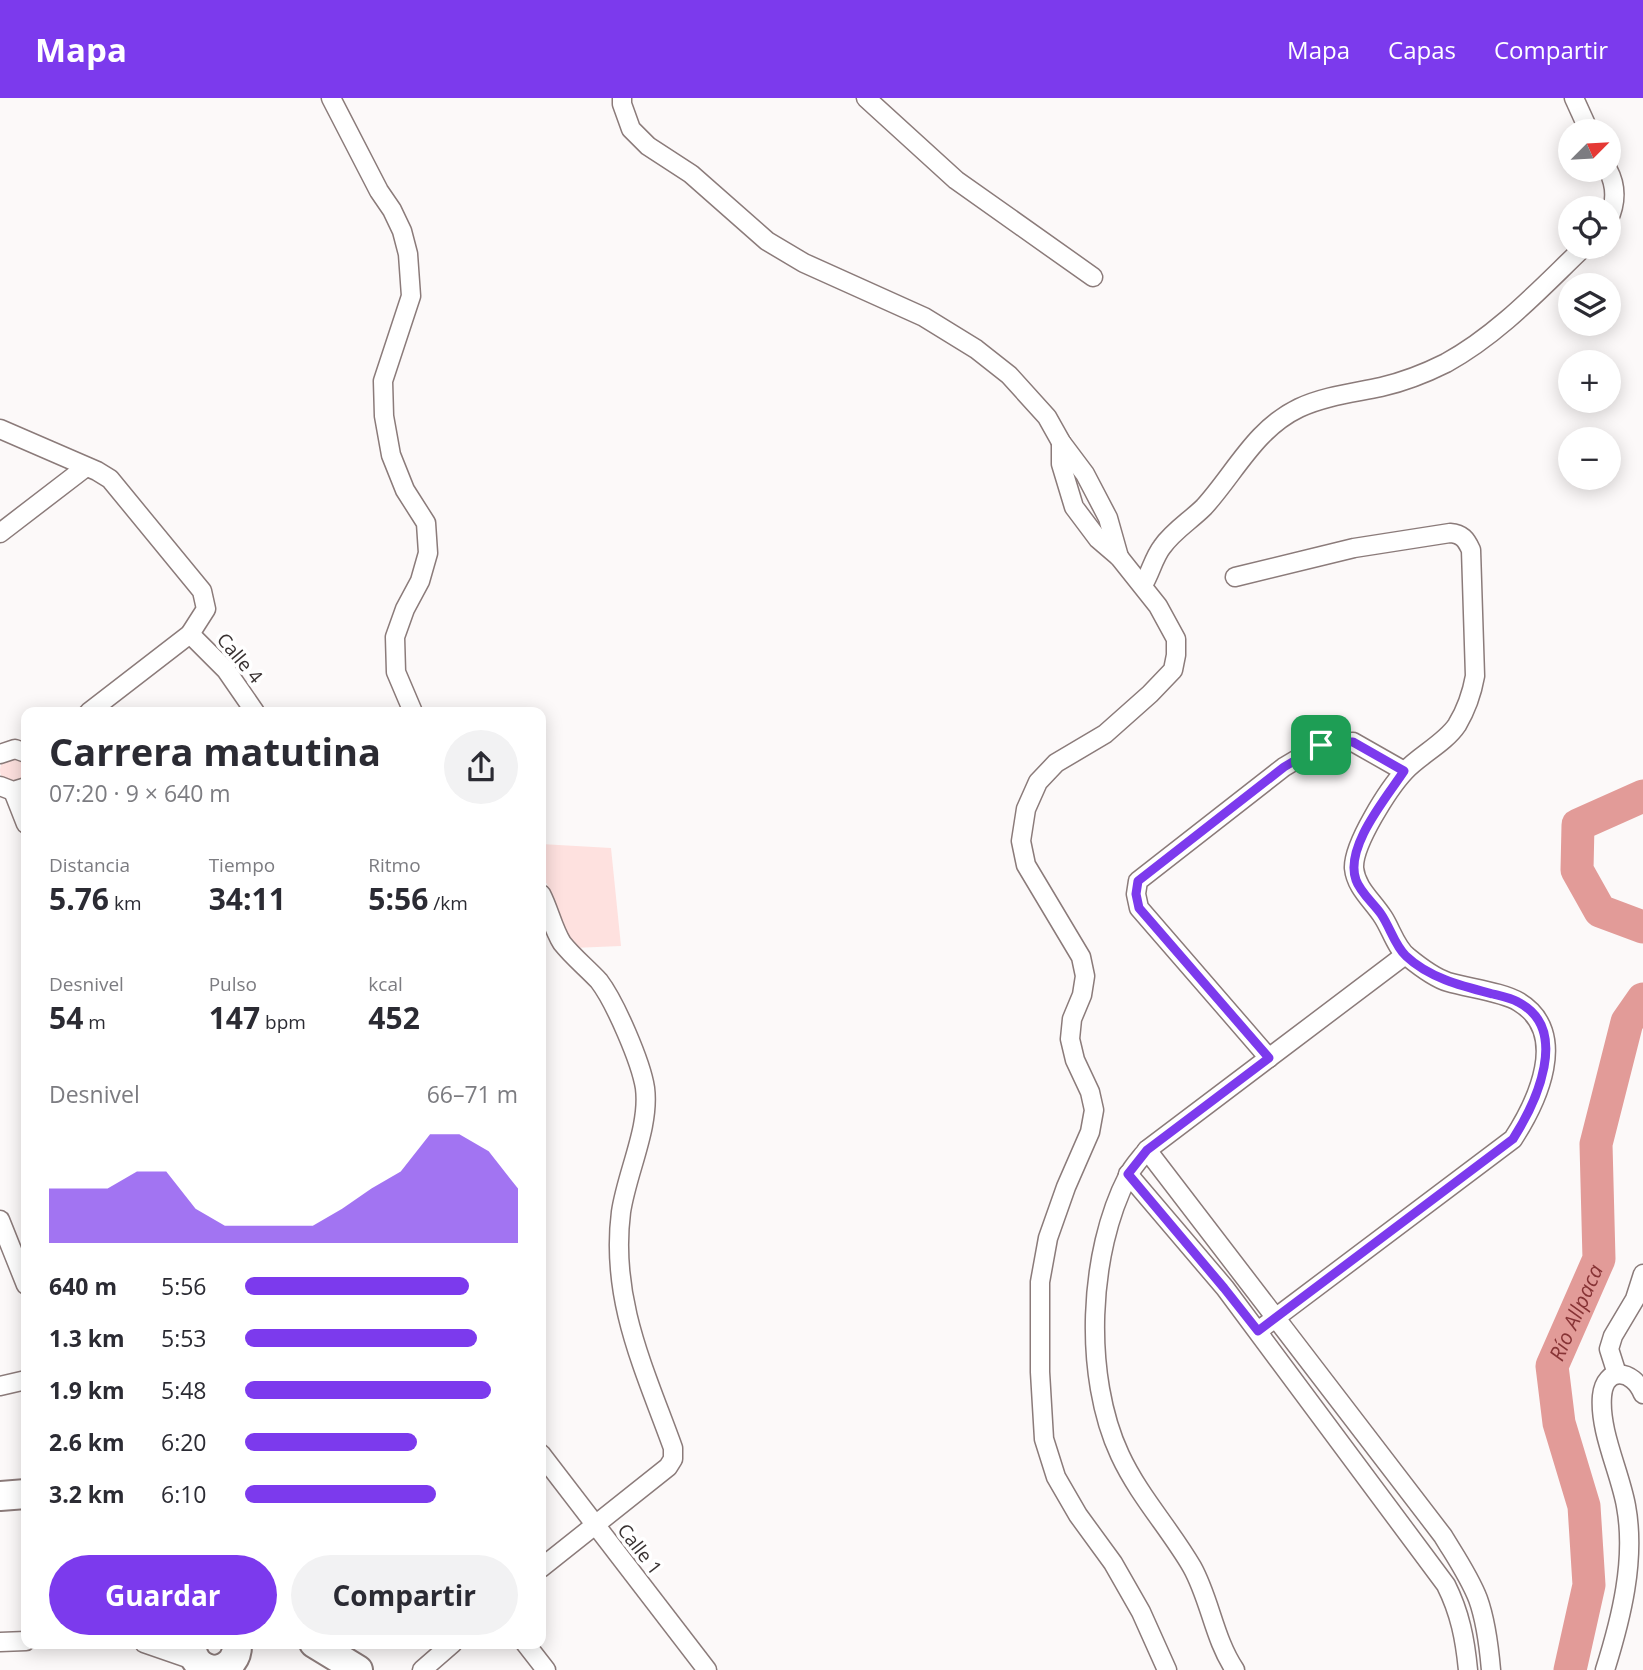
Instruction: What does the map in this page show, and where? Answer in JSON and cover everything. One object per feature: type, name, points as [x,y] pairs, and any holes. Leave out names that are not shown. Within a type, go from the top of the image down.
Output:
[{"type":"main road","points":[[0,1496],[21,1494]]},
{"type":"main road","points":[[204,1661],[223,1669],[233,1660],[236,1649]]},
{"type":"main road","points":[[324,1649],[358,1670]]},
{"type":"street","points":[[331,98],[379,191],[392,210],[402,231],[408,254],[411,296],[383,381],[384,416],[391,455],[405,490],[426,523],[428,553],[420,581],[405,609],[396,637],[396,672],[411,707]]},
{"type":"street","points":[[622,98],[632,129],[648,146],[691,174],[767,241],[804,263],[924,317],[976,349],[1009,374],[1047,418],[1060,442],[1084,474],[1108,518],[1119,556]]},
{"type":"street","points":[[866,98],[956,180],[1093,277]]},
{"type":"street","points":[[1574,98],[1584,119]]},
{"type":"street","points":[[1143,585],[1159,550],[1206,504],[1252,445],[1275,421],[1324,398],[1383,386],[1444,364],[1473,347],[1499,326],[1571,259]]},
{"type":"street","points":[[0,429],[110,479],[202,591],[206,609],[190,634],[95,707]]},
{"type":"street","points":[[1060,442],[1061,464],[1074,507],[1098,539],[1119,556],[1143,585],[1176,639],[1173,670],[1163,683],[1105,734],[1056,763],[1038,782],[1026,809],[1021,841],[1026,864],[1081,957],[1085,976],[1082,995],[1072,1020],[1070,1040],[1075,1060],[1090,1091],[1094,1110],[1090,1132],[1048,1238],[1040,1283],[1040,1372],[1044,1439],[1056,1476],[1078,1514],[1113,1563],[1141,1612],[1167,1670]]},
{"type":"street","points":[[0,533],[86,467]]},
{"type":"street","points":[[1235,577],[1354,548],[1450,533],[1458,534],[1466,540],[1471,550],[1475,676],[1472,695],[1456,727],[1404,771],[1362,836],[1354,863],[1356,882],[1383,917],[1405,955],[1445,981],[1518,1001],[1534,1013],[1543,1028],[1546,1046],[1538,1091],[1531,1112],[1502,1150],[1258,1331]]},
{"type":"street","name":"Calle 4","points":[[190,634],[226,670],[252,707]]},
{"type":"street","points":[[1269,1058],[1139,908],[1136,894],[1138,881],[1284,767],[1321,745],[1353,742],[1404,771]]},
{"type":"street","points":[[0,754],[15,749],[21,751]]},
{"type":"street","points":[[13,788],[21,810]]},
{"type":"street","points":[[546,906],[561,941],[599,982],[609,998],[638,1063],[645,1087],[646,1111],[621,1211],[617,1256],[621,1295],[632,1333],[673,1448],[673,1459],[668,1467],[546,1564]]},
{"type":"street","points":[[1235,1670],[1221,1642],[1193,1568],[1154,1512],[1121,1457],[1110,1430],[1102,1402],[1095,1331],[1102,1253],[1113,1211],[1128,1174],[1147,1150],[1405,955]]},
{"type":"street","points":[[1147,1150],[1443,1536],[1469,1580],[1484,1621],[1491,1670]]},
{"type":"street","points":[[1128,1174],[1258,1331],[1447,1585],[1457,1607],[1465,1636],[1468,1670]]},
{"type":"street","points":[[0,1220],[21,1272]]},
{"type":"street","points":[[1617,1374],[1609,1349],[1613,1336],[1635,1299],[1643,1275]]},
{"type":"street","points":[[1605,1670],[1621,1611],[1629,1541],[1627,1507],[1603,1408],[1604,1386],[1617,1374],[1625,1374],[1633,1377],[1643,1394]]},
{"type":"street","points":[[0,1386],[21,1381]]},
{"type":"street","name":"Calle 1","points":[[546,1461],[707,1670]]},
{"type":"street","points":[[0,1642],[21,1641]]},
{"type":"street","points":[[164,1649],[204,1661]]},
{"type":"street","points":[[422,1670],[446,1649]]},
{"type":"street","points":[[530,1649],[546,1670]]},
{"type":"shaded area","points":[[8,758],[21,760],[21,780],[8,782],[1,775],[1,765]]},
{"type":"shaded area","points":[[546,844],[611,848],[621,946],[573,948],[546,882]]},
{"type":"waterway","name":"Río Allpaca","points":[[1643,796],[1578,825],[1577,870],[1600,911],[1643,927]]},
{"type":"waterway","name":"Río Allpaca","points":[[1570,1670],[1589,1585],[1584,1506],[1559,1423],[1552,1366],[1599,1259],[1596,1144],[1627,1022],[1643,999]]},
{"type":"route","points":[[1353,742],[1404,771],[1362,836],[1354,871],[1356,882],[1383,917],[1405,955],[1445,981],[1518,1001],[1534,1013],[1543,1028],[1546,1046],[1543,1071],[1531,1112],[1502,1150],[1258,1331],[1128,1174],[1147,1150],[1269,1058],[1139,908],[1136,894],[1138,881],[1284,767],[1321,745],[1353,742]]}]
